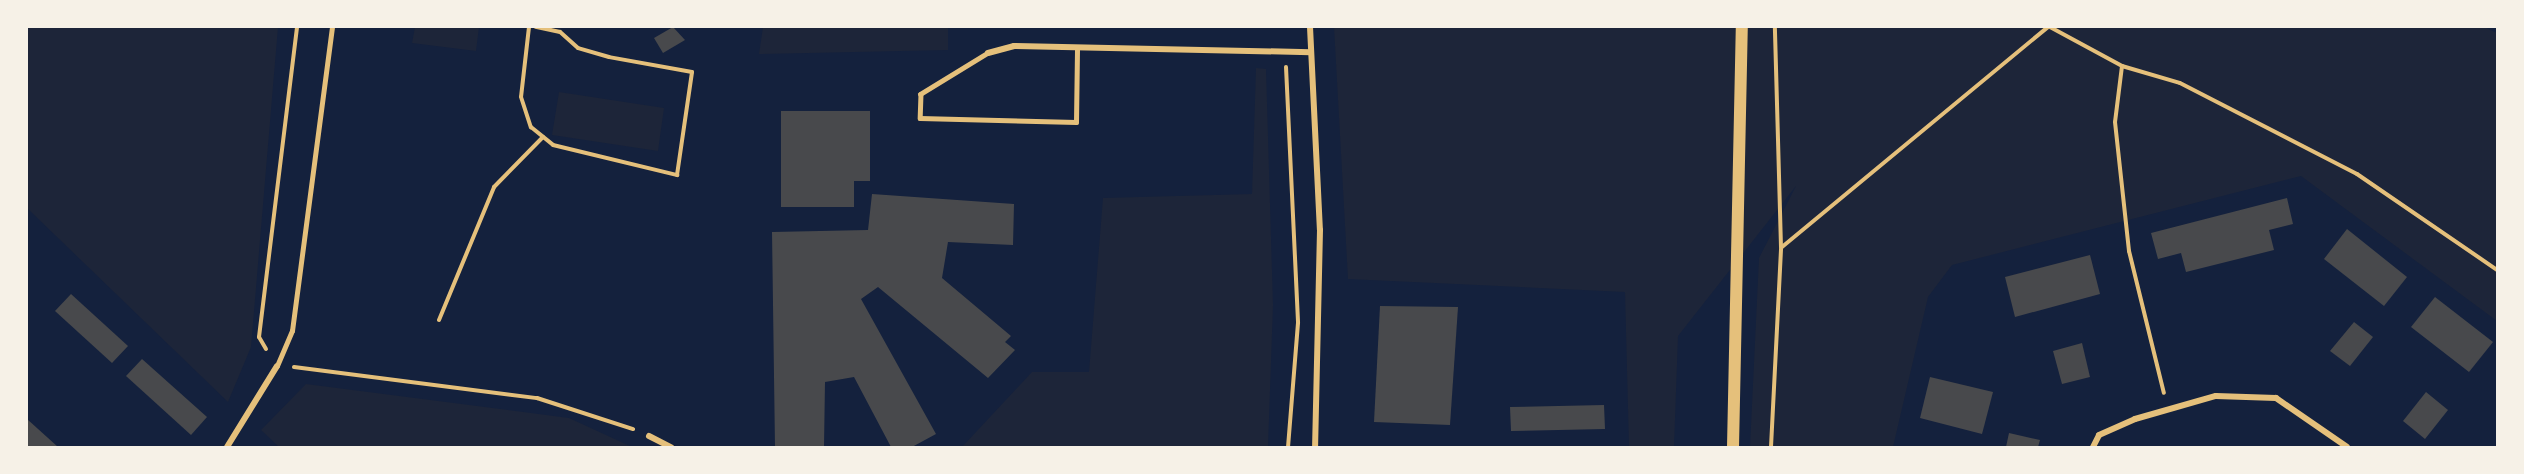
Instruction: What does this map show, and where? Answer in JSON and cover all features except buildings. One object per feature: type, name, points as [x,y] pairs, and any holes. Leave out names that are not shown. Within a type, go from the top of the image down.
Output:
[{"type":"main road","points":[[1733,447],[1742,27]]},
{"type":"street","points":[[1310,27],[1320,230],[1315,447]]},
{"type":"street","points":[[988,53],[1014,46],[1311,52]]},
{"type":"street","points":[[227,447],[277,366]]},
{"type":"street","points":[[2092,447],[2099,435],[2168,405],[2216,396],[2276,398],[2347,447]]},
{"type":"street","points":[[649,436],[671,447]]},
{"type":"lane","points":[[277,366],[292,331],[332,27]]},
{"type":"lane","points":[[988,53],[921,94],[920,118],[1076,122],[1077,48]]},
{"type":"path","points":[[297,27],[259,337],[277,366],[537,398],[576,406],[649,436]]},
{"type":"path","points":[[529,27],[521,97],[531,127],[543,137],[599,160],[677,175],[692,72],[609,57],[536,27]]},
{"type":"path","points":[[1770,447],[1781,247],[1775,27]]},
{"type":"path","points":[[1781,247],[2049,27],[2122,66],[2180,83],[2357,174],[2497,270]]},
{"type":"path","points":[[1286,51],[1298,323],[1288,447]]},
{"type":"path","points":[[2122,66],[2115,122],[2129,251],[2168,405]]},
{"type":"path","points":[[439,321],[494,187],[543,137]]},
{"type":"shaded area","points":[[27,27],[278,27],[251,347],[228,402],[27,208]]},
{"type":"shaded area","points":[[415,27],[479,27],[476,51],[412,43]]},
{"type":"shaded area","points":[[763,27],[948,27],[948,50],[759,54]]},
{"type":"shaded area","points":[[1334,27],[2484,27],[2497,33],[2497,321],[2301,176],[1952,265],[1928,297],[1893,447],[1750,447],[1759,258],[1796,186],[1678,336],[1674,447],[1629,447],[1625,292],[1348,279]]},
{"type":"shaded area","points":[[1256,68],[1266,69],[1273,305],[1268,447],[962,447],[1032,372],[1089,372],[1103,198],[1252,194]]},
{"type":"shaded area","points":[[559,92],[664,108],[658,151],[552,135]]},
{"type":"shaded area","points":[[306,384],[569,418],[632,447],[279,447],[261,430]]}]
